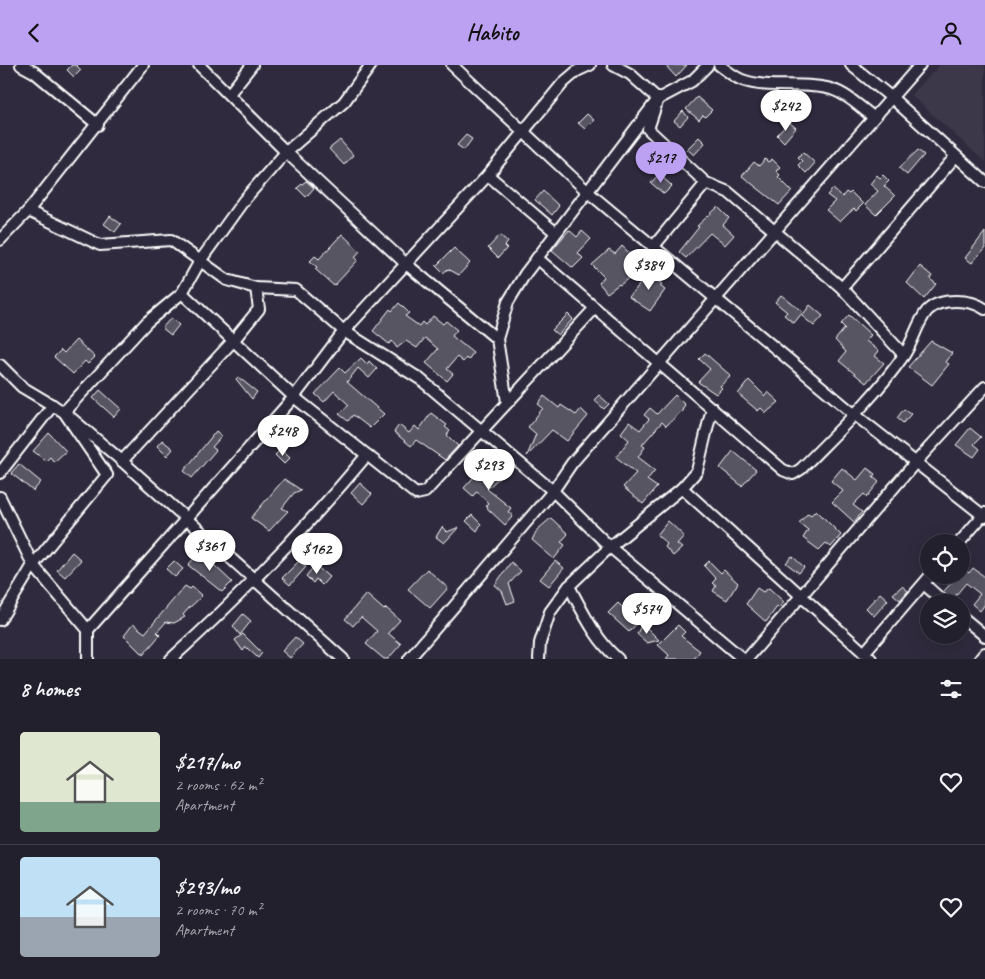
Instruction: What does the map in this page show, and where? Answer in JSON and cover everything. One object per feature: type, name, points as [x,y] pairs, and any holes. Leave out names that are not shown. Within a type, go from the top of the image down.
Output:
[{"type":"street","points":[[21,65],[36,69],[98,125]]},
{"type":"street","points":[[0,240],[28,211],[63,165],[98,125],[116,98],[143,65]]},
{"type":"street","points":[[199,65],[286,152],[405,263],[497,339]]},
{"type":"street","points":[[229,94],[252,65]]},
{"type":"street","points":[[64,411],[147,323],[182,293],[200,261],[244,200],[286,152],[344,102],[371,65]]},
{"type":"street","points":[[452,65],[588,191],[854,414],[984,515],[967,534]]},
{"type":"street","points":[[88,630],[294,397],[344,331],[488,175],[563,83],[577,71],[590,65]]},
{"type":"street","points":[[613,65],[630,74],[658,99]]},
{"type":"street","points":[[507,402],[497,339],[508,302],[555,232],[658,99],[692,81],[708,65]]},
{"type":"street","points":[[719,65],[740,80],[760,84],[815,86],[831,89],[844,95],[873,117]]},
{"type":"street","points":[[851,65],[892,98],[955,157],[985,182]]},
{"type":"street","points":[[409,659],[553,491],[572,463],[920,65]]},
{"type":"street","points":[[658,99],[648,129],[706,183],[728,192],[842,288],[904,355]]},
{"type":"street","points":[[842,288],[955,157]]},
{"type":"street","points":[[488,175],[555,232]]},
{"type":"street","points":[[654,246],[706,183]]},
{"type":"street","points":[[28,211],[100,245],[171,240],[227,280],[256,287],[296,290],[344,331],[420,379],[553,491],[610,547],[745,659],[915,463],[985,387]]},
{"type":"street","points":[[537,258],[660,362],[783,471],[793,474],[801,469],[854,414],[904,355],[927,311],[937,304],[963,301],[985,309]]},
{"type":"street","points":[[122,461],[233,341],[259,309],[256,287]]},
{"type":"street","points":[[182,293],[294,397],[416,494],[425,492],[595,308]]},
{"type":"street","points":[[0,365],[22,387],[64,411],[186,517],[343,659]]},
{"type":"street","points":[[0,473],[53,405]]},
{"type":"street","points":[[540,659],[540,643],[550,612],[569,586],[610,547],[682,488],[697,471],[712,408]]},
{"type":"street","points":[[0,620],[33,565],[107,475],[64,411]]},
{"type":"street","points":[[171,659],[254,580],[319,513],[367,455]]},
{"type":"street","points":[[682,488],[868,656],[924,584],[935,594]]},
{"type":"street","points":[[0,497],[33,565],[88,630],[88,659]]},
{"type":"street","points":[[569,586],[592,629],[604,646],[618,659]]},
{"type":"street","points":[[970,624],[985,636]]},
{"type":"street","points":[[980,659],[985,653]]},
{"type":"shaded area","points":[[940,65],[985,65],[985,162],[911,95]]},
{"type":"building","points":[[72,65],[76,65],[81,70],[74,77],[67,70]]},
{"type":"building","points":[[665,65],[687,65],[676,77]]},
{"type":"building","points":[[697,97],[712,110],[705,117],[703,115],[699,120],[686,109]]},
{"type":"building","points":[[683,111],[688,117],[680,126],[674,121]]},
{"type":"building","points":[[587,114],[594,120],[585,129],[578,123]]},
{"type":"building","points":[[789,122],[796,128],[784,142],[777,135]]},
{"type":"building","points":[[466,135],[472,139],[464,150],[457,145]]},
{"type":"building","points":[[699,137],[705,143],[694,155],[687,149]]},
{"type":"building","points":[[340,140],[353,155],[344,165],[329,149]]},
{"type":"building","points":[[918,150],[924,155],[907,175],[899,168]]},
{"type":"building","points":[[803,152],[815,163],[806,173],[798,165],[802,161],[798,157]]},
{"type":"building","points":[[765,159],[768,162],[772,159],[780,167],[776,171],[780,175],[778,177],[792,191],[779,205],[742,176],[754,162],[759,166]]},
{"type":"building","points":[[659,174],[672,186],[664,194],[651,183]]},
{"type":"building","points":[[877,175],[880,178],[883,175],[889,181],[884,186],[895,196],[876,215],[865,205],[878,191],[870,184]]},
{"type":"building","points":[[306,181],[314,188],[306,197],[297,188]]},
{"type":"building","points":[[833,189],[842,197],[846,192],[849,194],[851,192],[863,204],[856,211],[854,209],[840,222],[826,210],[835,201],[827,195]]},
{"type":"building","points":[[543,191],[559,206],[552,215],[535,200]]},
{"type":"building","points":[[718,207],[729,218],[723,225],[734,235],[725,245],[710,233],[686,258],[679,252],[699,227],[697,226]]},
{"type":"building","points":[[110,216],[121,224],[115,232],[104,224]]},
{"type":"building","points":[[569,230],[577,237],[582,231],[591,239],[578,253],[583,258],[573,268],[552,250]]},
{"type":"building","points":[[985,232],[985,248],[972,263],[965,258]]},
{"type":"building","points":[[342,234],[360,251],[355,257],[358,260],[334,286],[315,269],[317,267],[310,261],[315,256],[319,259]]},
{"type":"building","points":[[500,235],[508,242],[505,246],[507,248],[498,258],[488,248]]},
{"type":"building","points":[[622,246],[643,266],[607,293],[599,283],[604,277],[592,265],[609,250],[615,254]]},
{"type":"building","points":[[454,248],[470,263],[459,275],[448,269],[443,273],[436,266]]},
{"type":"building","points":[[920,266],[932,276],[930,279],[936,284],[924,299],[907,283]]},
{"type":"building","points":[[652,270],[662,278],[659,282],[662,284],[660,286],[665,290],[650,311],[629,297]]},
{"type":"building","points":[[781,295],[803,312],[794,323],[784,315],[787,312],[775,302]]},
{"type":"building","points":[[399,303],[409,313],[405,316],[419,326],[422,322],[425,325],[433,316],[443,324],[446,321],[457,330],[452,336],[473,353],[468,360],[466,358],[463,362],[457,357],[447,369],[453,374],[447,381],[426,363],[438,349],[425,338],[417,348],[406,341],[397,348],[392,341],[389,344],[373,331],[390,309],[392,311]]},
{"type":"building","points":[[810,305],[823,316],[814,326],[802,316]]},
{"type":"building","points":[[568,314],[573,319],[558,335],[552,330]]},
{"type":"building","points":[[849,315],[871,335],[866,341],[879,351],[875,356],[884,363],[866,383],[839,361],[846,352],[835,340],[845,328],[841,324]]},
{"type":"building","points":[[171,318],[179,325],[171,335],[162,328]]},
{"type":"building","points":[[76,340],[95,357],[88,364],[85,361],[73,374],[54,357],[61,350],[64,353]]},
{"type":"building","points":[[931,341],[952,353],[945,362],[949,364],[932,385],[908,367]]},
{"type":"building","points":[[705,353],[731,376],[720,386],[722,388],[716,394],[698,382],[710,369],[699,359]]},
{"type":"building","points":[[361,358],[367,364],[369,361],[377,369],[369,378],[358,368],[347,382],[384,414],[370,428],[353,415],[348,421],[339,414],[349,405],[334,391],[324,402],[315,394],[340,368],[345,373]]},
{"type":"building","points":[[238,377],[257,392],[252,399],[236,379]]},
{"type":"building","points":[[749,380],[765,396],[768,392],[779,402],[766,413],[761,408],[758,411],[738,394]]},
{"type":"building","points":[[100,390],[121,409],[114,417],[93,398]]},
{"type":"building","points":[[599,395],[609,404],[604,409],[594,400]]},
{"type":"building","points":[[675,395],[685,405],[683,410],[666,426],[662,422],[642,445],[645,447],[638,457],[655,470],[647,480],[657,487],[643,504],[623,487],[636,473],[616,457],[629,440],[621,433],[629,422],[640,430],[649,419],[644,415],[650,408],[657,414]]},
{"type":"building","points":[[544,396],[559,408],[561,405],[576,415],[581,409],[588,416],[567,441],[552,430],[527,456],[536,434],[528,427],[543,408],[538,404]]},
{"type":"building","points":[[904,409],[911,414],[903,423],[897,418]]},
{"type":"building","points":[[431,413],[447,425],[445,427],[450,431],[447,435],[458,446],[445,460],[416,440],[411,446],[394,432],[399,425],[409,433],[415,426],[419,430]]},
{"type":"building","points":[[970,428],[981,437],[974,444],[980,449],[974,457],[956,445]]},
{"type":"building","points":[[216,431],[222,436],[212,447],[216,450],[192,478],[184,471]]},
{"type":"building","points":[[49,433],[66,451],[54,462],[50,457],[46,461],[33,451]]},
{"type":"building","points":[[162,440],[173,449],[167,456],[157,446]]},
{"type":"building","points":[[281,449],[290,458],[284,464],[275,455]]},
{"type":"building","points":[[733,451],[756,470],[742,486],[720,468]]},
{"type":"building","points":[[485,458],[502,475],[487,489],[511,508],[508,512],[513,516],[505,525],[488,509],[486,505],[488,503],[477,491],[473,496],[464,488],[480,470],[477,467]]},
{"type":"building","points":[[19,464],[41,482],[33,491],[11,473]]},
{"type":"building","points":[[842,468],[857,480],[867,468],[875,474],[873,477],[879,482],[867,497],[864,494],[853,505],[862,512],[854,522],[832,502],[843,491],[831,481]]},
{"type":"building","points":[[284,479],[301,490],[294,493],[282,508],[288,511],[269,531],[251,518]]},
{"type":"building","points":[[360,483],[372,494],[363,504],[351,493]]},
{"type":"building","points":[[816,510],[841,535],[831,547],[826,543],[819,550],[803,538],[808,530],[799,523],[808,513],[811,515]]},
{"type":"building","points":[[472,515],[481,524],[477,531],[466,521]]},
{"type":"building","points":[[551,518],[568,534],[561,542],[565,545],[554,559],[532,540],[537,530]]},
{"type":"building","points":[[668,521],[684,536],[677,544],[682,548],[673,556],[665,547],[667,544],[657,535]]},
{"type":"building","points":[[442,527],[447,532],[459,527],[444,543],[436,537]]},
{"type":"building","points":[[72,552],[81,560],[65,577],[57,570]]},
{"type":"building","points":[[200,552],[232,582],[222,592],[188,565]]},
{"type":"building","points":[[792,556],[804,567],[799,573],[786,563]]},
{"type":"building","points":[[174,561],[183,569],[175,577],[166,569]]},
{"type":"building","points":[[299,561],[306,567],[290,585],[282,578]]},
{"type":"building","points":[[555,561],[564,568],[549,586],[540,579]]},
{"type":"building","points":[[709,561],[721,573],[724,570],[738,583],[727,600],[713,591],[716,586],[712,583],[716,579],[704,566]]},
{"type":"building","points":[[511,562],[521,571],[509,584],[515,601],[507,604],[502,591],[495,585]]},
{"type":"building","points":[[315,565],[329,577],[322,585],[316,579],[313,583],[306,576]]},
{"type":"building","points":[[973,568],[985,577],[985,604],[980,611],[972,604],[980,594],[967,584],[970,584],[970,572]]},
{"type":"building","points":[[427,569],[448,588],[430,608],[408,589]]},
{"type":"building","points":[[950,584],[965,584],[957,594],[945,594],[943,592]]},
{"type":"building","points":[[185,586],[190,589],[192,587],[202,596],[187,610],[183,615],[185,617],[174,623],[166,622],[157,632],[160,635],[143,655],[124,636],[133,624],[145,633]]},
{"type":"building","points":[[902,586],[908,591],[900,600],[893,594]]},
{"type":"building","points":[[757,588],[763,592],[769,588],[784,602],[779,608],[777,607],[766,622],[746,604]]},
{"type":"building","points":[[880,593],[888,600],[874,616],[866,608]]},
{"type":"building","points":[[366,594],[384,610],[386,608],[400,620],[388,633],[401,644],[388,659],[384,659],[366,644],[377,631],[361,617],[353,626],[345,619]]},
{"type":"building","points":[[639,596],[651,608],[629,632],[608,613],[618,603],[624,609]]},
{"type":"building","points":[[243,614],[251,621],[240,635],[233,626]]},
{"type":"building","points":[[642,623],[659,640],[647,643],[637,634]]},
{"type":"building","points":[[678,625],[685,632],[681,636],[700,651],[694,659],[666,659],[669,655],[658,645]]},
{"type":"building","points":[[243,634],[262,653],[258,658],[246,647],[243,651],[235,640]]},
{"type":"building","points":[[295,637],[303,644],[290,658],[282,651]]}]
